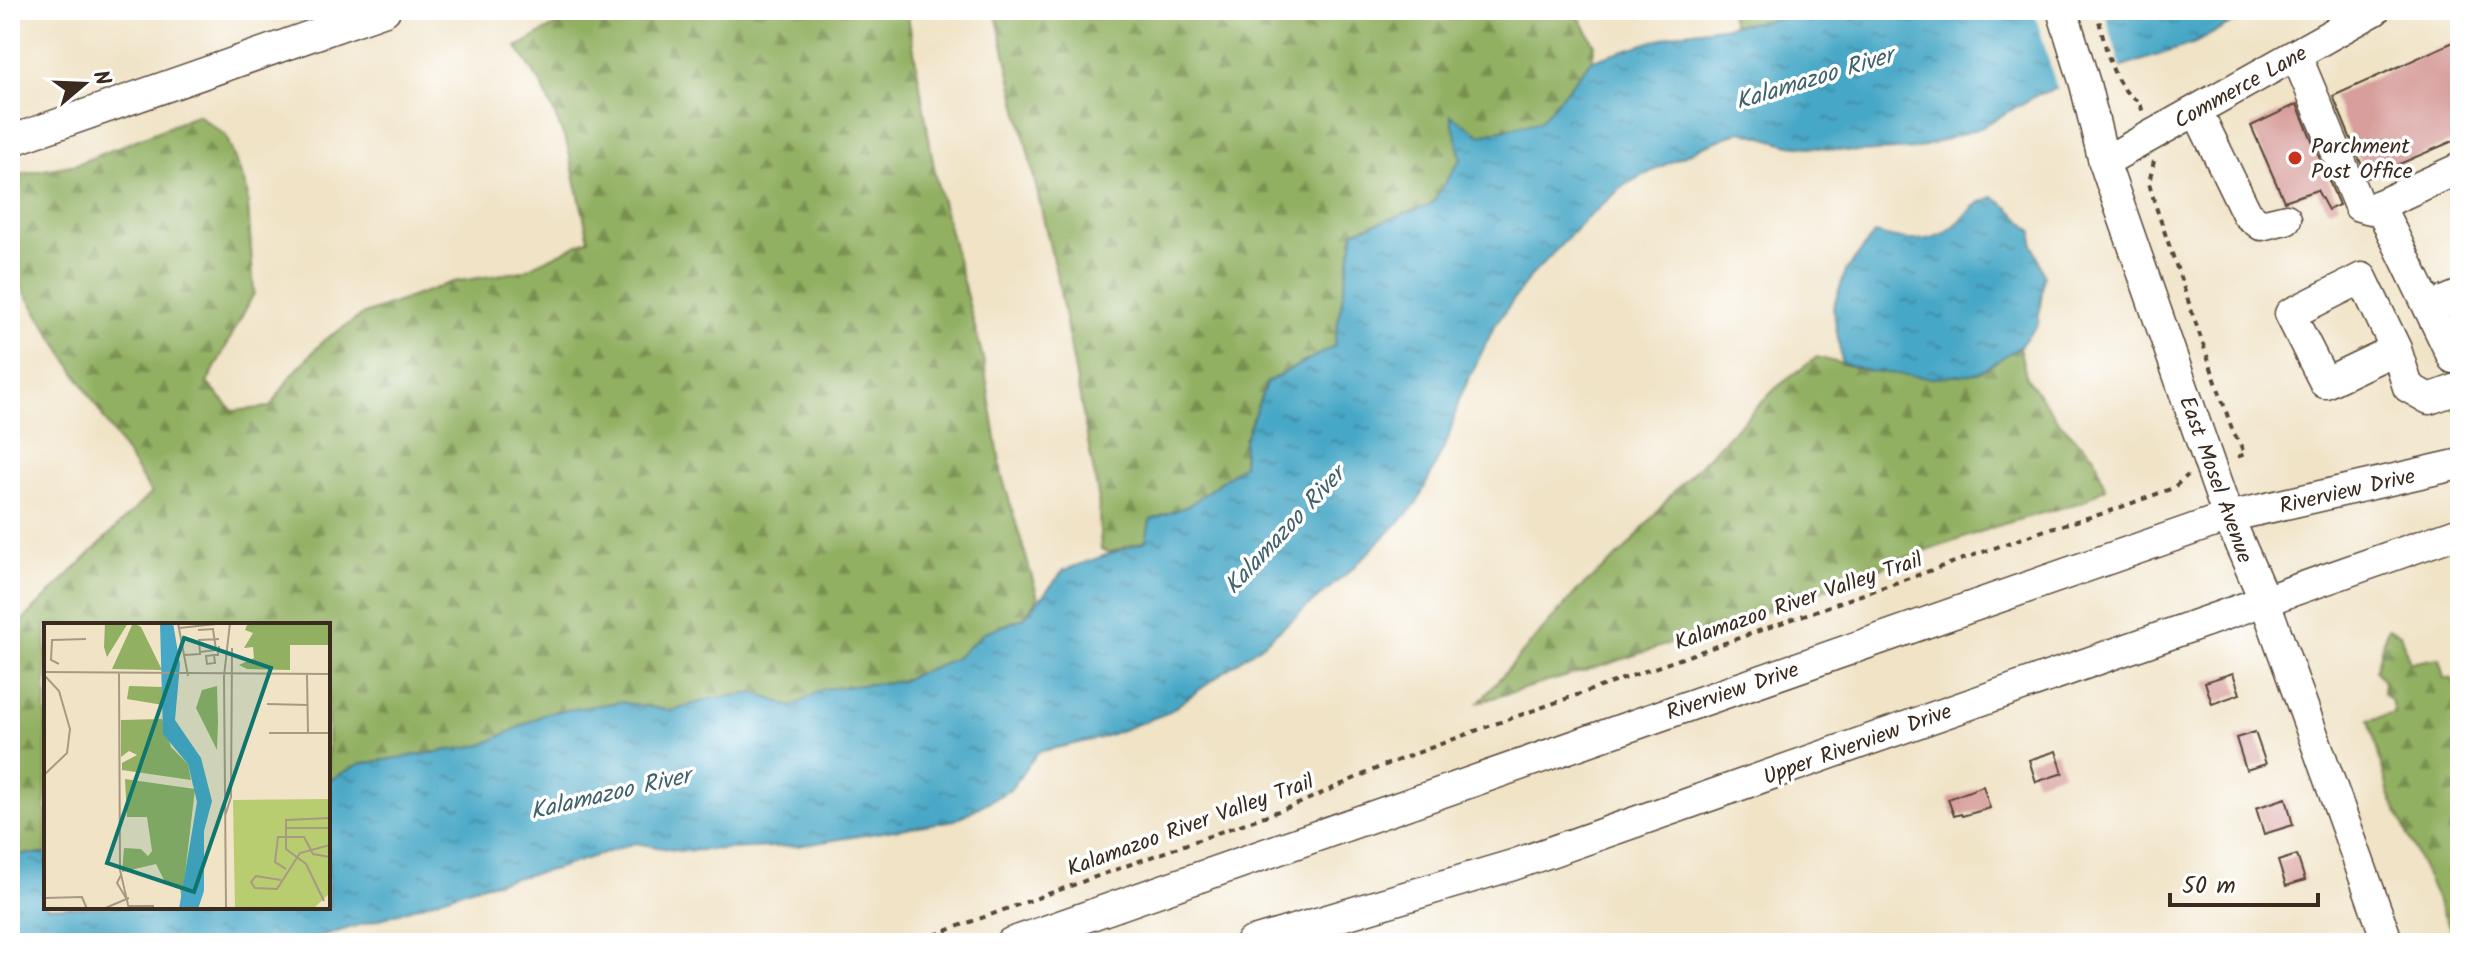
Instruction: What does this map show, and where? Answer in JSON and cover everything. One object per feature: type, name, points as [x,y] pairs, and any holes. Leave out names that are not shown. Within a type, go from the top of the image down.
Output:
[{"type":"street","points":[[10,141],[385,10]]},
{"type":"street","name":"East Mosel Avenue","points":[[2062,10],[2085,84],[2104,162],[2228,517],[2264,599],[2388,943]]},
{"type":"street","name":"Commerce Lane","points":[[2104,162],[2375,10]]},
{"type":"street","points":[[2296,55],[2359,206],[2371,209],[2460,168]]},
{"type":"street","points":[[2197,111],[2247,214],[2261,225],[2286,219]]},
{"type":"street","points":[[2379,205],[2453,358],[2460,355]]},
{"type":"street","points":[[2429,308],[2460,295]]},
{"type":"street","points":[[2396,349],[2408,387],[2429,399],[2460,388]]},
{"type":"street","name":"Riverview Drive","points":[[1011,943],[2228,517],[2460,464]]},
{"type":"street","name":"Upper Riverview Drive","points":[[1250,943],[1513,865],[2460,532]]},
{"type":"path","name":"Kalamazoo River Valley Trail","points":[[912,943],[1298,804],[1380,767],[1475,731],[2173,488],[2187,476],[2245,454],[2232,429],[2155,204],[2149,183],[2155,164],[2140,102],[2130,98],[2116,75],[2096,10]]},
{"type":"green space","points":[[582,10],[907,10],[936,179],[983,358],[1002,476],[1038,597],[1024,618],[985,632],[956,658],[900,681],[824,689],[792,707],[755,693],[710,699],[673,711],[620,702],[547,713],[483,745],[359,764],[330,780],[330,623],[44,623],[44,854],[10,854],[10,633],[151,493],[10,269],[10,176],[77,164],[198,115],[226,136],[247,190],[254,293],[207,383],[233,411],[270,407],[290,377],[324,340],[364,314],[453,282],[523,271],[589,239],[567,144],[542,85],[517,47]]},
{"type":"green space","points":[[995,10],[1575,10],[1595,45],[1592,60],[1540,121],[1481,135],[1451,116],[1461,158],[1431,205],[1354,231],[1334,347],[1267,382],[1244,440],[1243,465],[1188,506],[1151,520],[1146,541],[1110,552],[1101,550],[1098,495],[1059,286]]},
{"type":"green space","points":[[1729,10],[1840,10],[1733,25]]},
{"type":"green space","points":[[2019,347],[2027,379],[2061,424],[2095,457],[2105,488],[2082,502],[2000,525],[1759,614],[1608,664],[1479,702],[1577,591],[1624,551],[1677,488],[1776,388],[1817,357],[1869,371],[1978,373]]},
{"type":"green space","points":[[2388,628],[2400,634],[2410,663],[2439,658],[2444,678],[2452,679],[2460,694],[2460,943],[2453,943],[2450,928],[2390,797],[2369,720],[2394,713],[2391,699],[2383,693],[2384,681],[2376,671]]},
{"type":"water","name":"Kalamazoo River","points":[[1840,10],[2256,10],[2195,43],[2037,95],[1980,128],[1916,149],[1858,152],[1790,145],[1741,131],[1626,184],[1585,220],[1530,277],[1495,325],[1460,397],[1448,439],[1416,505],[1350,571],[1264,643],[1167,713],[1101,738],[1038,752],[1010,790],[955,820],[798,846],[680,851],[635,843],[555,869],[474,887],[299,943],[10,943],[10,854],[44,854],[44,909],[330,909],[330,780],[359,764],[483,745],[547,713],[620,702],[672,711],[710,699],[755,693],[792,707],[823,689],[900,681],[956,658],[985,632],[1024,618],[1064,570],[1146,541],[1150,520],[1188,506],[1243,465],[1244,440],[1267,382],[1334,346],[1354,231],[1431,205],[1461,159],[1451,115],[1481,135],[1540,121],[1592,60],[1679,33]]},
{"type":"water","points":[[1993,197],[2033,232],[2033,244],[2044,275],[2038,324],[2019,347],[1978,373],[1933,378],[1869,371],[1842,363],[1833,307],[1846,271],[1875,233],[1905,240],[1934,237],[1953,227],[1978,203]]},
{"type":"pier","points":[[2034,10],[2104,10],[2122,71],[2058,92]]},
{"type":"building","points":[[2460,39],[2460,138],[2367,178],[2333,96]]},
{"type":"building","name":"Parchment Post Office","points":[[2297,104],[2339,205],[2328,210],[2317,190],[2284,201],[2251,126]]},
{"type":"building","points":[[2233,673],[2240,694],[2212,704],[2205,682]]},
{"type":"building","points":[[2255,732],[2266,764],[2246,770],[2236,738]]},
{"type":"building","points":[[2056,751],[2063,773],[2036,782],[2029,760]]},
{"type":"building","points":[[1983,786],[1990,808],[1954,816],[1948,799]]},
{"type":"building","points":[[2286,798],[2293,825],[2264,834],[2256,808]]},
{"type":"building","points":[[2297,855],[2305,880],[2286,886],[2278,861]]},
{"type":"place","name":"Parchment Post Office","points":[[2295,158]]}]
